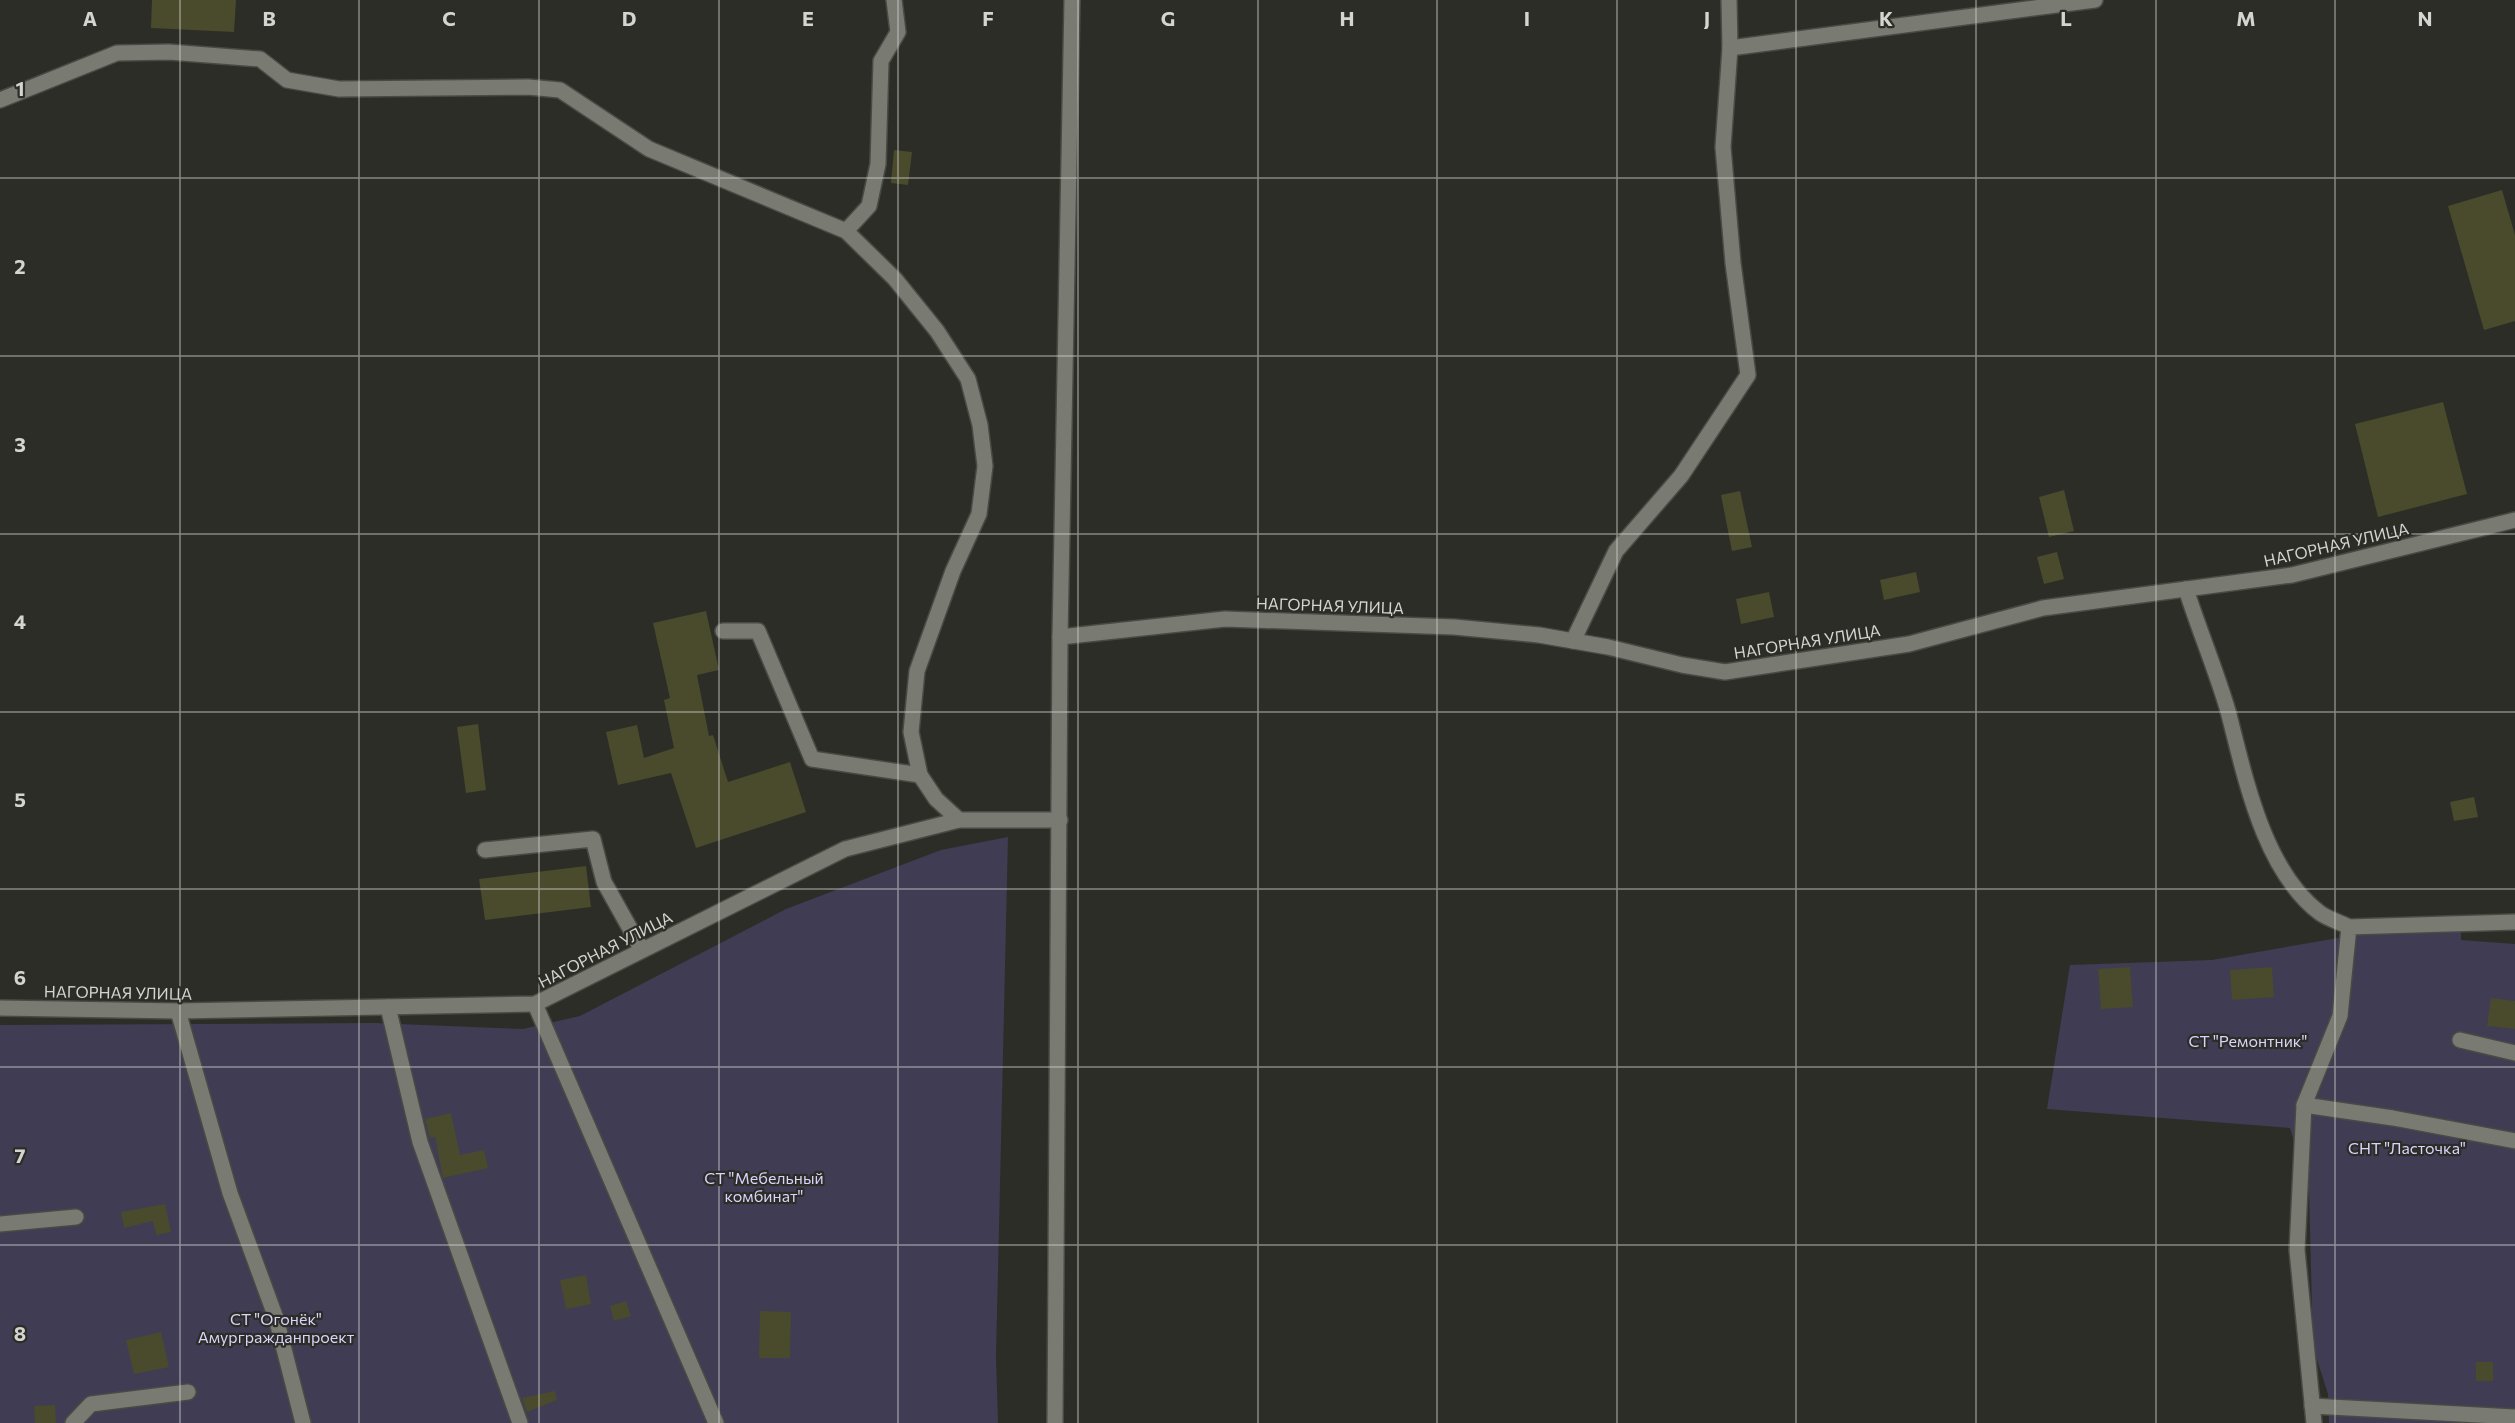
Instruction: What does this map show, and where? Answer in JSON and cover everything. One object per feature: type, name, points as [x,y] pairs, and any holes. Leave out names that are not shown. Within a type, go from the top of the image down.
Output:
[{"type":"street","points":[[846,231],[870,206],[878,164],[881,61],[898,32],[894,0]]},
{"type":"street","points":[[1055,1423],[1060,637],[1072,0]]},
{"type":"street","points":[[1573,641],[1616,551],[1681,476],[1748,375],[1733,263],[1723,147],[1730,48],[1729,0]]},
{"type":"street","points":[[1730,48],[2095,0]]},
{"type":"street","points":[[0,100],[117,53],[169,52],[260,59],[287,80],[339,89],[528,87],[560,90],[649,149],[846,231],[895,279],[937,331],[968,379],[980,425],[985,466],[979,514],[953,571],[917,671],[911,732],[921,775],[936,799],[959,820]]},
{"type":"street","name":"НАГОРНАЯ УЛИЦА","points":[[1060,637],[1225,619],[1454,627],[1539,635],[1725,672],[1909,644],[2043,608],[2292,575],[2515,520]]},
{"type":"street","points":[[2186,589],[2227,710],[2239,760],[2257,815],[2278,861],[2300,896],[2322,914],[2349,927],[2515,922]]},
{"type":"street","points":[[723,631],[758,631],[812,759],[921,775]]},
{"type":"street","name":"НАГОРНАЯ УЛИЦА","points":[[0,1008],[178,1011],[535,1004],[845,849],[959,820],[1060,820]]},
{"type":"street","points":[[485,850],[593,839],[604,882],[642,950]]},
{"type":"street","points":[[2314,1423],[2298,1250],[2304,1105],[2340,1016],[2349,927]]},
{"type":"street","points":[[535,1004],[716,1423]]},
{"type":"street","points":[[388,1007],[420,1142],[520,1423]]},
{"type":"street","points":[[178,1011],[230,1192],[276,1318],[303,1423]]},
{"type":"street","points":[[2460,1040],[2515,1053]]},
{"type":"street","points":[[2304,1105],[2393,1118],[2515,1141]]},
{"type":"street","points":[[0,1224],[76,1217]]},
{"type":"street","points":[[73,1423],[91,1404],[188,1392]]},
{"type":"street","points":[[2312,1406],[2511,1419]]},
{"type":"green space","name":"СТ \"Мебельный комбинат\"","points":[[1008,837],[996,1357],[998,1423],[0,1423],[0,1025],[374,1023],[523,1029],[580,1016],[786,909],[941,850]]},
{"type":"green space","points":[[2461,929],[2461,940],[2515,944],[2515,1423],[2329,1423],[2328,1394],[2313,1347],[2309,1190],[2290,1128],[2047,1109],[2070,965],[2212,960],[2355,935]]},
{"type":"building","points":[[152,0],[236,0],[234,32],[151,28]]},
{"type":"building","points":[[894,150],[912,152],[908,185],[891,183]]},
{"type":"building","points":[[2502,190],[2515,235],[2515,321],[2484,330],[2448,206]]},
{"type":"building","points":[[2443,402],[2467,494],[2378,517],[2355,424]]},
{"type":"building","points":[[2064,490],[2074,531],[2049,537],[2039,497]]},
{"type":"building","points":[[1740,491],[1752,547],[1732,551],[1721,495]]},
{"type":"building","points":[[2057,552],[2064,579],[2044,584],[2037,557]]},
{"type":"building","points":[[1916,572],[1920,592],[1884,600],[1880,580]]},
{"type":"building","points":[[1769,592],[1774,617],[1741,624],[1736,599]]},
{"type":"building","points":[[706,611],[719,670],[697,675],[709,736],[713,735],[728,782],[790,762],[806,812],[696,848],[671,773],[618,785],[606,732],[637,725],[644,758],[674,748],[664,700],[670,698],[653,623]]},
{"type":"building","points":[[478,724],[486,790],[466,793],[457,727]]},
{"type":"building","points":[[2474,797],[2478,817],[2454,821],[2450,802]]},
{"type":"building","points":[[586,866],[591,907],[485,920],[479,879]]},
{"type":"building","points":[[2130,967],[2133,1007],[2101,1009],[2098,969]]},
{"type":"building","points":[[2272,967],[2274,997],[2232,1000],[2230,970]]},
{"type":"building","points":[[2491,998],[2515,1001],[2515,1029],[2487,1026]]},
{"type":"building","points":[[451,1113],[460,1155],[484,1150],[488,1168],[443,1178],[435,1137],[430,1138],[425,1119]]},
{"type":"building","points":[[165,1204],[171,1232],[156,1235],[153,1221],[124,1228],[121,1212]]},
{"type":"building","points":[[586,1275],[591,1304],[566,1309],[560,1280]]},
{"type":"building","points":[[626,1301],[631,1316],[614,1321],[610,1306]]},
{"type":"building","points":[[760,1311],[791,1312],[790,1358],[759,1358]]},
{"type":"building","points":[[161,1332],[169,1367],[134,1374],[126,1340]]},
{"type":"building","points":[[2476,1362],[2493,1362],[2493,1381],[2476,1381]]},
{"type":"building","points":[[555,1391],[557,1400],[527,1412],[522,1398]]},
{"type":"building","points":[[55,1405],[56,1423],[35,1423],[34,1406]]},
{"type":"park label","name":"СТ \"Ремонтник\"","points":[[2248,1040]]},
{"type":"park label","name":"СНТ \"Ласточка\"","points":[[2407,1147]]},
{"type":"park label","name":"СТ \"Огонёк\" Амургражданпроект","points":[[276,1327]]}]
